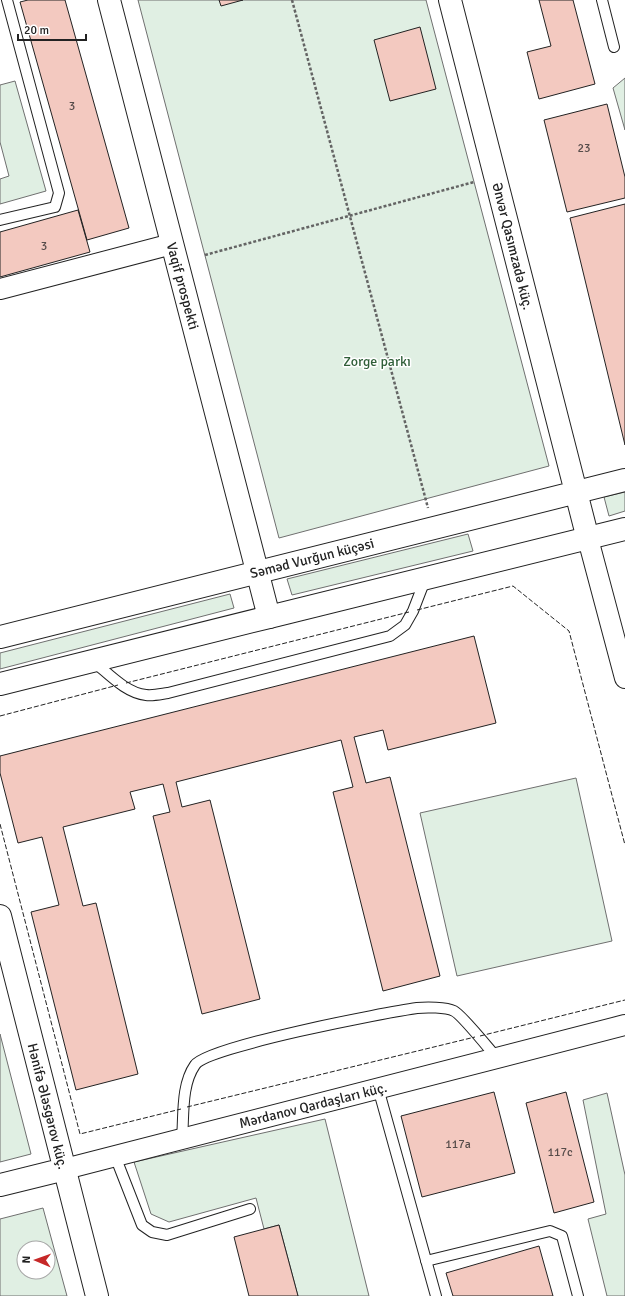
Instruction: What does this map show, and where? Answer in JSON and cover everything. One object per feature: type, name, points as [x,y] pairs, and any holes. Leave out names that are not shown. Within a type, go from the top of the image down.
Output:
[{"type":"main road","name":"Vaqif prospekti","points":[[109,0],[269,617]]},
{"type":"main road","name":"Ənvər Qasımzadə küç.","points":[[450,0],[588,538]]},
{"type":"main road","name":"Səməd Vurğun küçəsi","points":[[0,637],[625,480]]},
{"type":"main road","points":[[0,684],[625,529]]},
{"type":"main road","name":"Hənifə Ələsgərov küç.","points":[[0,916],[97,1296]]},
{"type":"main road","name":"Mərdanov Qardaşları küç.","points":[[0,1185],[64,1169]]},
{"type":"street","points":[[0,289],[172,244]]},
{"type":"street","points":[[588,538],[625,678]]},
{"type":"street","name":"Mərdanov Qardaşları küç.","points":[[64,1169],[625,1025]]},
{"type":"lane","points":[[0,220],[55,207],[59,193],[7,0]]},
{"type":"lane","points":[[602,0],[614,48]]},
{"type":"lane","points":[[93,660],[121,684],[133,690],[146,695],[168,693],[390,636],[405,625],[413,611],[425,579]]},
{"type":"lane","points":[[182,1139],[186,1084],[195,1064],[208,1055],[239,1046],[359,1018],[418,1008],[434,1008],[454,1011],[497,1058]]},
{"type":"lane","points":[[378,1088],[436,1296]]},
{"type":"lane","points":[[115,1156],[142,1225],[152,1232],[167,1235],[250,1209]]},
{"type":"lane","points":[[426,1261],[550,1231],[562,1236],[578,1296]]},
{"type":"path","points":[[292,0],[348,216],[429,513]]},
{"type":"path","points":[[205,256],[474,182]]},
{"type":"green space","name":"Zorge parkı","points":[[138,0],[426,0],[549,466],[279,538]]},
{"type":"green space","points":[[625,78],[625,130],[613,88]]},
{"type":"green space","points":[[15,81],[46,191],[0,204],[0,179],[9,176],[0,142],[0,85]]},
{"type":"green space","points":[[625,492],[625,511],[609,516],[604,497]]},
{"type":"green space","points":[[468,534],[473,551],[292,595],[287,579]]},
{"type":"green space","points":[[230,594],[234,608],[0,669],[0,653]]},
{"type":"green space","points":[[576,778],[612,941],[457,976],[420,813]]},
{"type":"green space","points":[[0,1034],[31,1154],[0,1162]]},
{"type":"green space","points":[[607,1093],[625,1175],[625,1296],[607,1296],[588,1219],[606,1214],[583,1100]]},
{"type":"green space","points":[[325,1119],[369,1296],[298,1296],[279,1225],[264,1229],[256,1198],[169,1222],[151,1214],[134,1162]]},
{"type":"green space","points":[[43,1208],[52,1240],[16,1240],[16,1280],[56,1280],[56,1256],[67,1296],[0,1296],[0,1219]]},
{"type":"building","points":[[28,0],[65,0],[129,228],[87,240],[20,2]]},
{"type":"building","points":[[219,0],[243,0],[221,6]]},
{"type":"building","points":[[539,0],[573,0],[595,84],[539,99],[527,52],[551,46]]},
{"type":"building","points":[[420,27],[436,89],[390,101],[374,40]]},
{"type":"building","points":[[607,104],[625,177],[625,198],[567,212],[544,120]]},
{"type":"building","points":[[625,204],[625,445],[570,218]]},
{"type":"building","points":[[78,210],[90,252],[0,277],[0,232]]},
{"type":"building","points":[[474,636],[496,723],[388,750],[383,730],[354,737],[366,783],[390,777],[440,976],[383,991],[333,792],[353,787],[341,740],[176,782],[182,807],[210,800],[260,999],[202,1014],[153,816],[170,812],[163,784],[130,792],[135,809],[63,827],[83,906],[96,903],[138,1074],[76,1090],[31,912],[59,905],[42,837],[18,843],[0,773],[0,756]]},
{"type":"building","points":[[494,1092],[515,1173],[422,1197],[401,1116]]},
{"type":"building","points":[[566,1092],[594,1202],[554,1213],[526,1103]]},
{"type":"building","points":[[279,1225],[298,1296],[249,1296],[234,1237]]},
{"type":"building","points":[[539,1246],[553,1296],[453,1296],[446,1273]]},
{"type":"fence","points":[[417,610],[513,586],[569,631],[625,845]]},
{"type":"fence","points":[[126,683],[409,612]]},
{"type":"fence","points":[[0,716],[118,685]]},
{"type":"fence","points":[[0,824],[80,1134],[181,1109]]},
{"type":"fence","points":[[480,1036],[625,1000]]},
{"type":"fence","points":[[187,1107],[475,1037]]}]
